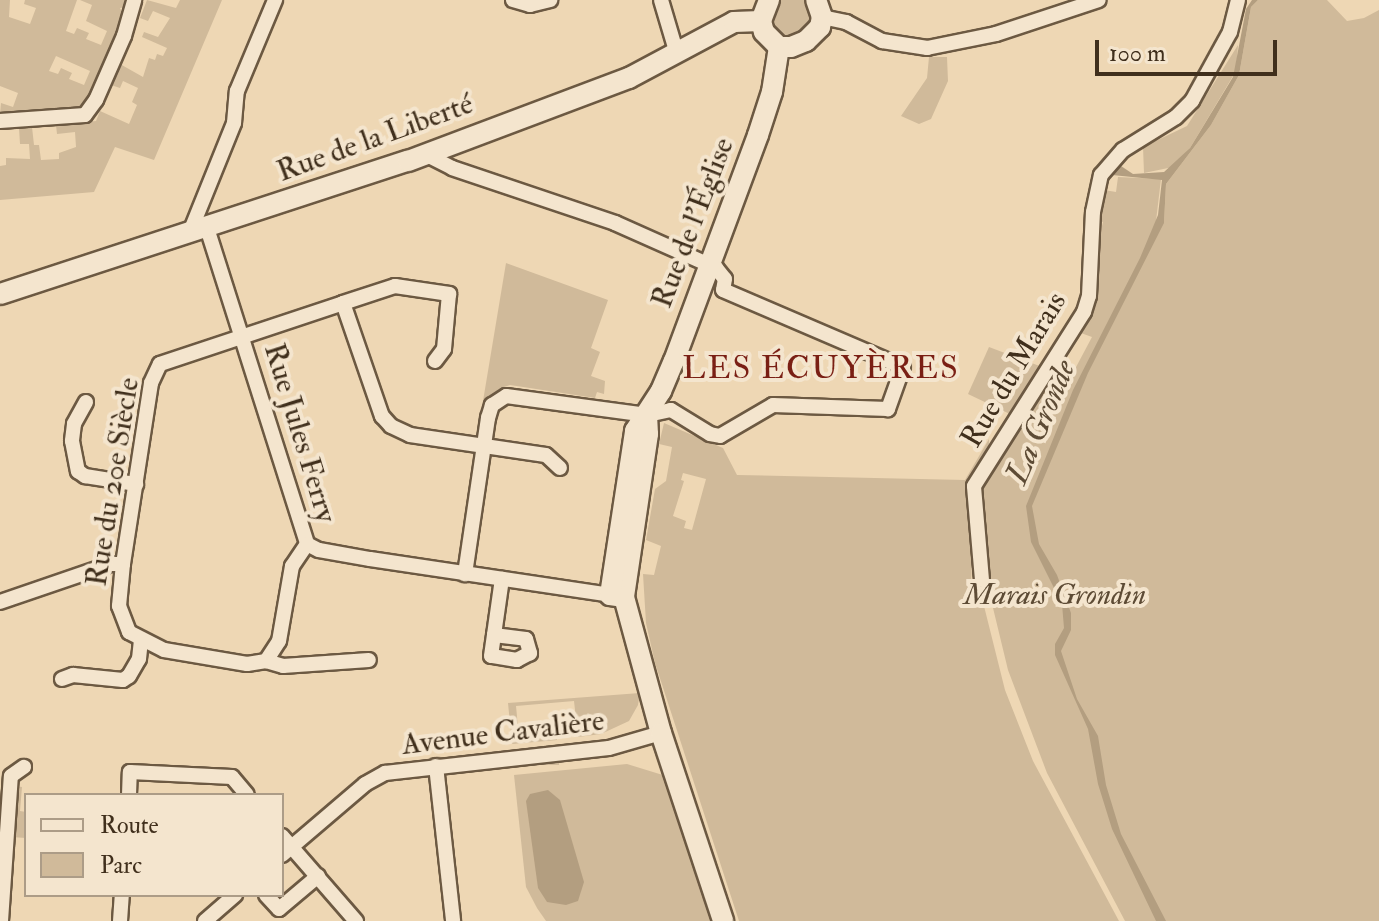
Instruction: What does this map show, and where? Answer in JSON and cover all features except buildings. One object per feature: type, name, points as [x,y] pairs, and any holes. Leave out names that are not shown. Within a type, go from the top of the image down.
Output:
[{"type":"street","points":[[0,121],[85,115],[96,100],[127,28],[134,0]]},
{"type":"street","points":[[198,230],[234,123],[237,91],[275,0]]},
{"type":"street","points":[[513,0],[530,5],[550,0]]},
{"type":"street","points":[[661,0],[677,54]]},
{"type":"street","points":[[769,0],[761,21],[766,36],[779,47],[791,47],[806,41],[820,27],[819,9],[882,41],[927,48],[996,34],[1099,0]]},
{"type":"street","name":"Rue du Marais","points":[[982,580],[974,486],[1084,312],[1089,296],[1093,212],[1101,175],[1123,150],[1176,117],[1192,101],[1230,32],[1238,0]]},
{"type":"street","name":"Rue de la Liberté","points":[[0,294],[425,154],[629,78],[734,22],[761,21]]},
{"type":"street","name":"Rue de l'Église","points":[[723,921],[617,596],[648,434],[647,415],[661,391],[758,135],[772,92],[779,47]]},
{"type":"street","points":[[425,154],[452,168],[615,223],[719,270],[725,279],[723,290],[903,367],[888,409],[773,405],[720,436],[710,434],[671,410],[647,415],[506,396],[492,405],[465,574]]},
{"type":"street","name":"Rue Jules Ferry","points":[[198,230],[242,334],[307,544],[319,550],[617,596]]},
{"type":"street","points":[[242,334],[395,286],[449,294],[444,349],[435,361]]},
{"type":"street","points":[[343,303],[382,416],[391,426],[410,435],[546,455],[560,468]]},
{"type":"street","name":"Rue du 20e Siècle","points":[[141,641],[129,632],[122,621],[119,606],[151,383],[160,364],[242,334]]},
{"type":"street","points":[[86,402],[74,424],[72,441],[78,471],[85,476],[136,484]]},
{"type":"street","points":[[266,661],[279,641],[292,566],[307,544]]},
{"type":"street","points":[[0,602],[111,564],[123,564]]},
{"type":"street","points":[[494,635],[502,579]]},
{"type":"street","points":[[62,679],[73,675],[123,680],[139,659],[141,641],[164,650],[247,664],[266,661],[283,666],[369,660]]},
{"type":"street","name":"Avenue Cavalière","points":[[285,846],[365,784],[385,773],[609,748],[661,733]]},
{"type":"street","points":[[436,766],[453,921]]},
{"type":"street","points":[[1,921],[4,823],[11,776],[24,767]]},
{"type":"street","points":[[129,793],[130,772],[232,777],[245,793]]},
{"type":"street","points":[[285,846],[318,876],[354,920]]},
{"type":"street","points":[[268,897],[279,909],[318,876]]},
{"type":"street","points":[[120,921],[122,897]]},
{"type":"street","points":[[205,921],[233,897]]},
{"type":"green space","points":[[0,0],[10,0],[9,17],[30,24],[36,8],[24,4],[25,0],[77,0],[66,31],[74,34],[77,28],[89,33],[86,39],[101,45],[107,31],[86,21],[92,5],[80,0],[124,0],[126,7],[120,8],[124,16],[86,106],[0,114],[1,103],[13,107],[18,93],[0,86]],"holes":[[[56,56],[90,71],[84,85],[69,79],[72,73],[61,68],[58,74],[49,71]]]},
{"type":"green space","points":[[147,0],[176,8],[180,0],[222,0],[154,160],[115,147],[94,192],[0,200],[0,166],[6,165],[6,158],[30,159],[29,144],[20,144],[19,128],[32,127],[34,145],[39,145],[41,160],[59,159],[59,153],[76,147],[75,132],[57,134],[56,125],[96,121],[100,111],[129,124],[137,105],[132,102],[138,88],[123,81],[120,88],[111,85],[120,64],[143,77],[149,58],[155,60],[157,54],[163,56],[167,48],[142,37],[144,32],[158,37],[170,18],[153,11],[148,21],[140,18]]},
{"type":"green space","points":[[778,0],[808,0],[815,11],[809,30],[781,40],[770,29],[771,8]]},
{"type":"green space","name":"Marais Grondin","points":[[1258,0],[1327,0],[1347,21],[1364,18],[1379,10],[1379,921],[1125,921],[1047,773],[1008,670],[986,579],[977,492],[1055,368],[1075,369],[1092,337],[1078,332],[1092,313],[1095,299],[1096,230],[1101,230],[1103,222],[1098,220],[1104,190],[1116,192],[1118,177],[1161,179],[1156,221],[1164,223],[1166,184],[1211,125],[1239,75],[1251,7]]},
{"type":"green space","points":[[1238,45],[1236,71],[1190,148],[1173,167],[1144,173],[1143,147],[1187,126]]},
{"type":"green space","points":[[929,57],[947,57],[948,81],[931,119],[919,124],[901,116],[927,78]]},
{"type":"green space","points":[[506,263],[608,300],[591,348],[600,352],[591,376],[605,381],[604,394],[597,392],[595,398],[510,385],[501,388],[488,402],[483,401]]},
{"type":"green space","points":[[989,347],[1045,368],[1014,416],[968,394]]},
{"type":"green space","points":[[664,423],[723,448],[737,475],[965,480],[989,439],[989,452],[976,475],[971,583],[978,582],[1005,690],[1033,761],[1119,921],[739,921],[655,663],[646,623],[643,574],[654,575],[661,546],[646,540],[655,489],[666,481],[672,447],[659,444]],"holes":[[[683,473],[706,479],[692,530],[684,528],[686,521],[673,516],[684,481],[681,480]]]},
{"type":"green space","points":[[640,693],[638,705],[629,721],[601,734],[578,737],[574,701],[516,706],[519,737],[557,733],[557,740],[512,744],[508,703]]},
{"type":"green space","points":[[448,759],[559,759],[559,765],[448,765]]},
{"type":"green space","points":[[627,764],[666,776],[713,921],[546,921],[537,908],[526,887],[514,775]]},
{"type":"green space","points":[[15,786],[22,787],[20,811],[24,812],[24,838],[11,837]]},
{"type":"shaded area","points":[[1252,0],[1258,0],[1251,7],[1239,75],[1211,125],[1166,184],[1164,223],[1088,373],[1032,506],[1039,544],[1057,575],[1071,613],[1071,630],[1061,651],[1077,699],[1098,736],[1106,785],[1121,834],[1166,921],[1156,921],[1112,829],[1098,784],[1088,729],[1055,655],[1055,644],[1064,628],[1062,604],[1031,542],[1026,506],[1073,390],[1140,258],[1158,215],[1162,180],[1112,175],[1121,166],[1133,174],[1164,172],[1190,148],[1233,77],[1246,9]]},
{"type":"shaded area","points":[[548,790],[560,800],[584,882],[578,901],[566,905],[547,902],[538,888],[526,801],[530,794]]},
{"type":"district","name":"LES ÉCUYÈRES","points":[[821,368]]},
{"type":"water label","name":"La Gronde","points":[[1041,422]]}]
